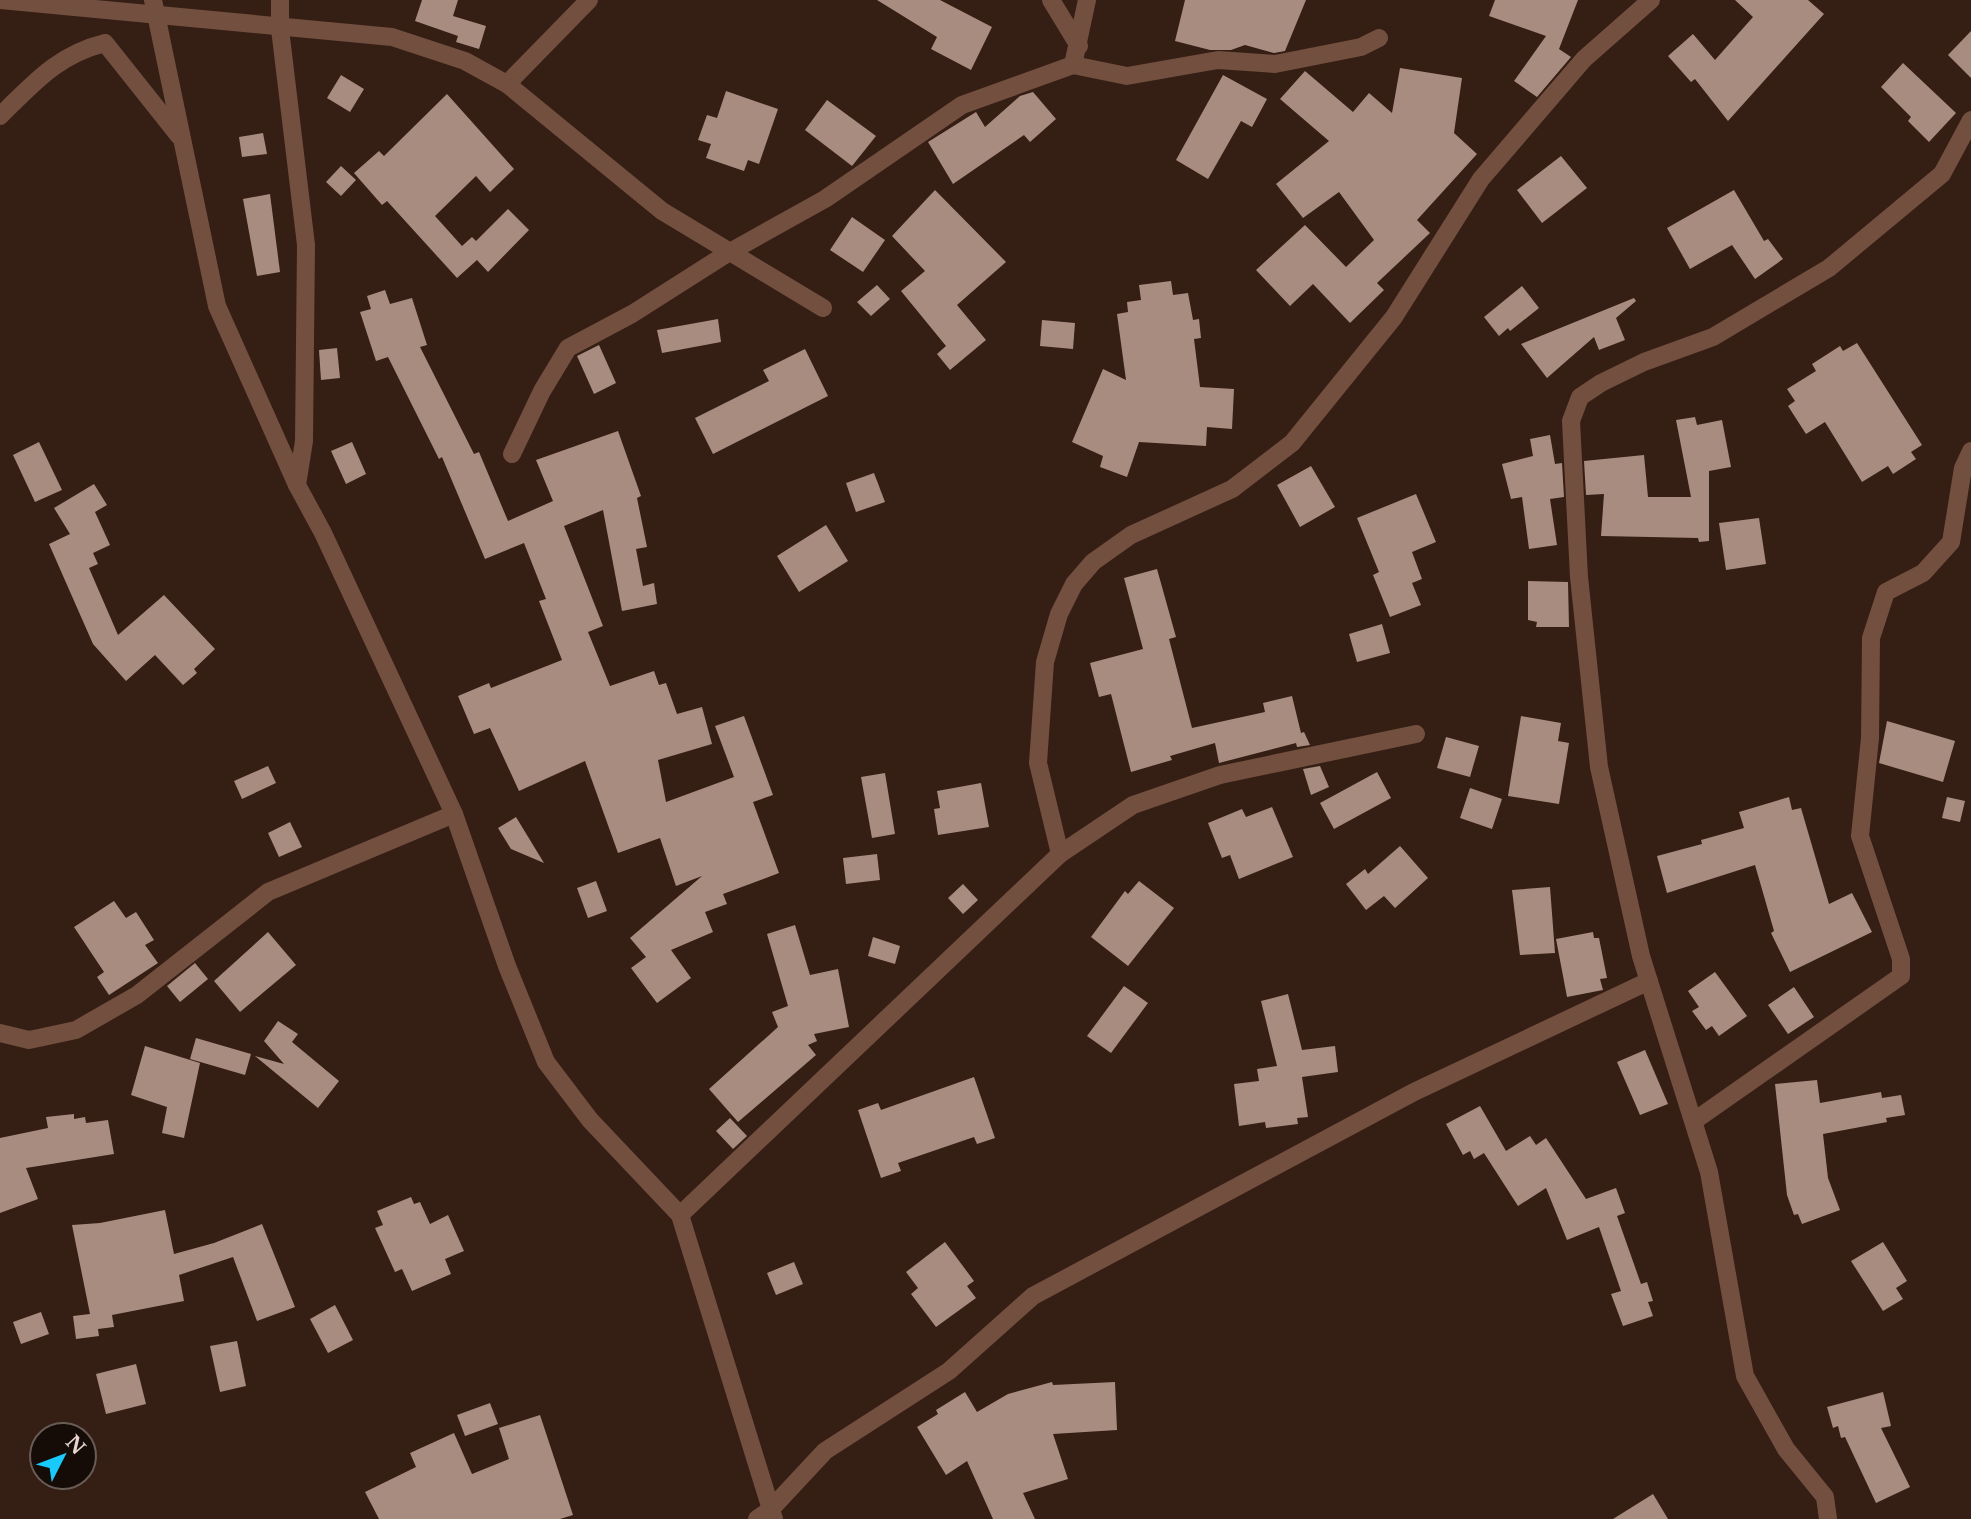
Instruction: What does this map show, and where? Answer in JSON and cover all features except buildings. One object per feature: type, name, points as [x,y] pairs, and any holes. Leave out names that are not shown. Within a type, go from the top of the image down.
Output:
[{"type":"street","points":[[280,0],[280,29],[306,245],[304,441],[297,485]]},
{"type":"street","points":[[507,84],[589,0]]},
{"type":"street","points":[[1051,0],[1079,46]]},
{"type":"street","points":[[1073,65],[1087,0]]},
{"type":"street","points":[[1060,854],[1038,763],[1045,662],[1059,614],[1074,584],[1093,562],[1131,535],[1232,489],[1292,443],[1394,317],[1481,179],[1584,59],[1651,0]]},
{"type":"street","points":[[0,1],[154,7],[280,29],[392,37],[465,61],[507,84],[662,211],[823,308]]},
{"type":"street","points":[[154,7],[217,306],[297,485],[323,533],[454,814],[507,966],[546,1062],[590,1120],[680,1215],[767,1516]]},
{"type":"street","points":[[512,454],[542,391],[568,348],[632,314],[728,253],[825,199],[962,105],[1073,65],[1127,76],[1218,60],[1275,64],[1361,47],[1379,38]]},
{"type":"street","points":[[0,116],[37,77],[88,47],[105,43],[184,142]]},
{"type":"street","points":[[1828,1519],[1825,1497],[1786,1448],[1745,1376],[1709,1172],[1649,981],[1599,767],[1579,577],[1571,421],[1580,397],[1601,383],[1644,362],[1713,337],[1829,268],[1942,174],[1971,120]]},
{"type":"street","points":[[1694,1121],[1901,976],[1901,959],[1860,836],[1870,738],[1871,638],[1886,592],[1923,573],[1951,542],[1963,468],[1971,451]]},
{"type":"street","points":[[680,1215],[1060,854],[1133,805],[1220,775],[1416,734]]},
{"type":"street","points":[[0,1032],[29,1040],[76,1030],[137,995],[268,892],[454,814]]},
{"type":"street","points":[[767,1516],[825,1451],[949,1371],[1033,1296],[1415,1092],[1649,981]]}]
